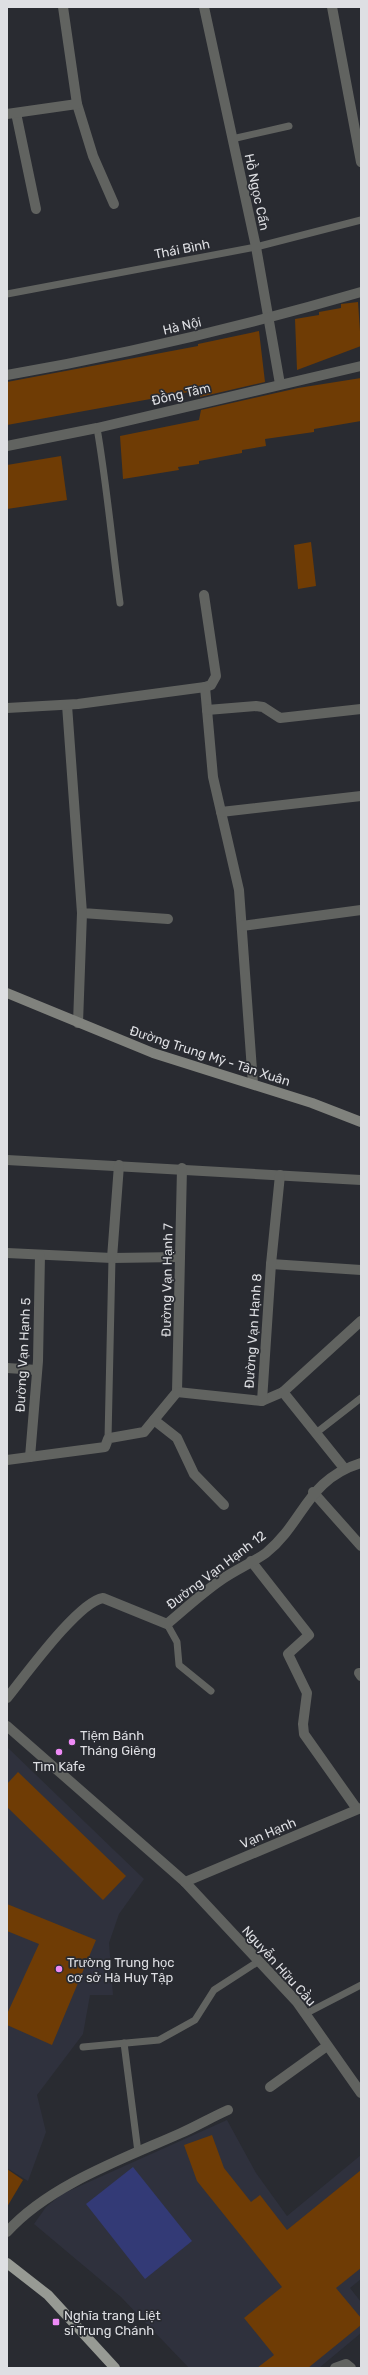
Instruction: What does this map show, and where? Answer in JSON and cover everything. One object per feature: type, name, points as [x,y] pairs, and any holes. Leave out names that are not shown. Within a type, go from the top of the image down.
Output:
[{"type":"main road","points":[[7,2262],[48,2295],[115,2368]]},
{"type":"street","points":[[63,7],[78,104],[93,156],[114,204]]},
{"type":"street","name":"Hồ Ngọc Cẩn","points":[[204,7],[256,247],[280,384]]},
{"type":"street","points":[[332,7],[361,162]]},
{"type":"street","points":[[36,209],[12,114],[78,104]]},
{"type":"street","name":"Hà Nội","points":[[7,375],[86,362],[269,319],[361,292]]},
{"type":"street","name":"Đồng Tâm","points":[[7,446],[97,428],[361,366]]},
{"type":"street","points":[[7,708],[67,705],[211,685],[216,676],[204,595]]},
{"type":"street","points":[[205,687],[213,777],[239,890],[253,1084]]},
{"type":"street","points":[[67,705],[82,913],[78,1023]]},
{"type":"street","points":[[207,710],[256,706],[263,707],[280,718],[361,709]]},
{"type":"street","points":[[221,812],[361,796]]},
{"type":"street","points":[[242,926],[361,910]]},
{"type":"street","points":[[82,913],[168,919]]},
{"type":"street","name":"Đường Trung Mỹ - Tân Xuân","points":[[7,993],[153,1053],[253,1084],[361,1122]]},
{"type":"street","points":[[7,1160],[182,1168],[361,1180]]},
{"type":"street","points":[[112,1258],[119,1166]]},
{"type":"street","name":"Đường Vạn Hạnh 7","points":[[177,1392],[182,1168]]},
{"type":"street","name":"Đường Vạn Hạnh 8","points":[[262,1401],[271,1264],[280,1175]]},
{"type":"street","points":[[7,1253],[112,1258],[180,1257]]},
{"type":"street","name":"Đường Vạn Hạnh 5","points":[[30,1457],[37,1370],[40,1255]]},
{"type":"street","points":[[271,1264],[361,1270]]},
{"type":"street","points":[[7,1460],[105,1447],[108,1439],[144,1432],[177,1392],[262,1401],[283,1392],[361,1321]]},
{"type":"street","points":[[7,1368],[37,1370]]},
{"type":"street","points":[[283,1392],[344,1468]]},
{"type":"street","points":[[154,1420],[177,1438],[194,1474],[224,1505]]},
{"type":"street","name":"Đường Vạn Hạnh 12","points":[[7,1698],[84,1609],[98,1599],[103,1598],[167,1624],[222,1579],[264,1554],[293,1523],[313,1492],[344,1468],[361,1463]]},
{"type":"street","points":[[313,1492],[361,1546]]},
{"type":"street","points":[[252,1561],[309,1635],[288,1654],[308,1693],[303,1724],[304,1734],[359,1809]]},
{"type":"street","name":"Nguyễn Hữu Cầu","points":[[7,1726],[185,1882],[259,1961],[305,2014],[361,2093]]},
{"type":"street","name":"Vạn Hạnh","points":[[185,1882],[359,1809]]},
{"type":"street","points":[[270,2087],[327,2046]]},
{"type":"street","points":[[7,2232],[44,2199],[138,2152],[228,2110]]},
{"type":"street","points":[[335,2368],[346,2364],[352,2368]]},
{"type":"lane","points":[[232,139],[289,126]]},
{"type":"lane","name":"Thái Bình","points":[[7,294],[256,247],[361,220]]},
{"type":"lane","points":[[97,428],[106,480],[108,518],[120,602]]},
{"type":"lane","points":[[108,1439],[112,1258]]},
{"type":"lane","points":[[316,1433],[361,1398]]},
{"type":"lane","points":[[167,1624],[177,1642],[179,1664],[211,1691]]},
{"type":"lane","points":[[83,2047],[159,2040],[195,2020],[214,1990],[259,1961]]},
{"type":"lane","points":[[305,2014],[361,1985]]},
{"type":"lane","points":[[124,2043],[138,2152]]},
{"type":"shaded area","name":"Trường Trung học cơ sở Hà Huy Tập","points":[[7,1747],[144,1879],[119,1914],[109,1943],[113,1995],[90,1995],[83,2034],[37,2095],[46,2132],[28,2181],[7,2168]]},
{"type":"shaded area","points":[[227,2120],[256,2173],[287,2216],[361,2155],[361,2279],[350,2288],[361,2302],[361,2333],[319,2368],[189,2368],[121,2297],[34,2224],[46,2207],[62,2194]]},
{"type":"shaded area","points":[[133,2167],[192,2241],[145,2279],[86,2204]]},
{"type":"building","points":[[358,302],[361,346],[297,370],[295,319],[319,315],[319,312],[341,308],[341,304]]},
{"type":"building","points":[[259,331],[265,382],[200,397],[200,390],[7,425],[7,382],[198,346],[198,344]]},
{"type":"building","points":[[361,378],[361,421],[314,429],[314,432],[265,439],[266,446],[242,450],[242,453],[199,461],[199,464],[178,467],[179,470],[123,479],[120,436],[199,420],[201,410],[298,388]]},
{"type":"building","points":[[61,456],[67,500],[7,509],[7,465]]},
{"type":"building","points":[[311,542],[316,586],[298,589],[294,545]]},
{"type":"building","points":[[18,1772],[126,1876],[103,1900],[7,1807],[7,1784]]},
{"type":"building","points":[[7,1904],[96,1940],[52,2045],[7,2025],[7,2014],[39,1944],[7,1931]]},
{"type":"building","points":[[212,2135],[224,2168],[251,2202],[260,2195],[287,2230],[361,2170],[361,2268],[336,2288],[361,2318],[361,2325],[308,2368],[257,2368],[274,2355],[244,2318],[282,2287],[197,2181],[184,2145]]},
{"type":"building","points":[[7,2169],[23,2180],[7,2207]]},
{"type":"place","name":"Tiệm Bánh Tháng Giêng","points":[[72,1742]]},
{"type":"place","name":"Tìm Kàfe","points":[[59,1752]]},
{"type":"place","name":"Trường Trung học cơ sở Hà Huy Tập","points":[[59,1969]]},
{"type":"place","name":"Nghĩa trang Liệt sĩ Trung Chánh","points":[[56,2322]]}]
